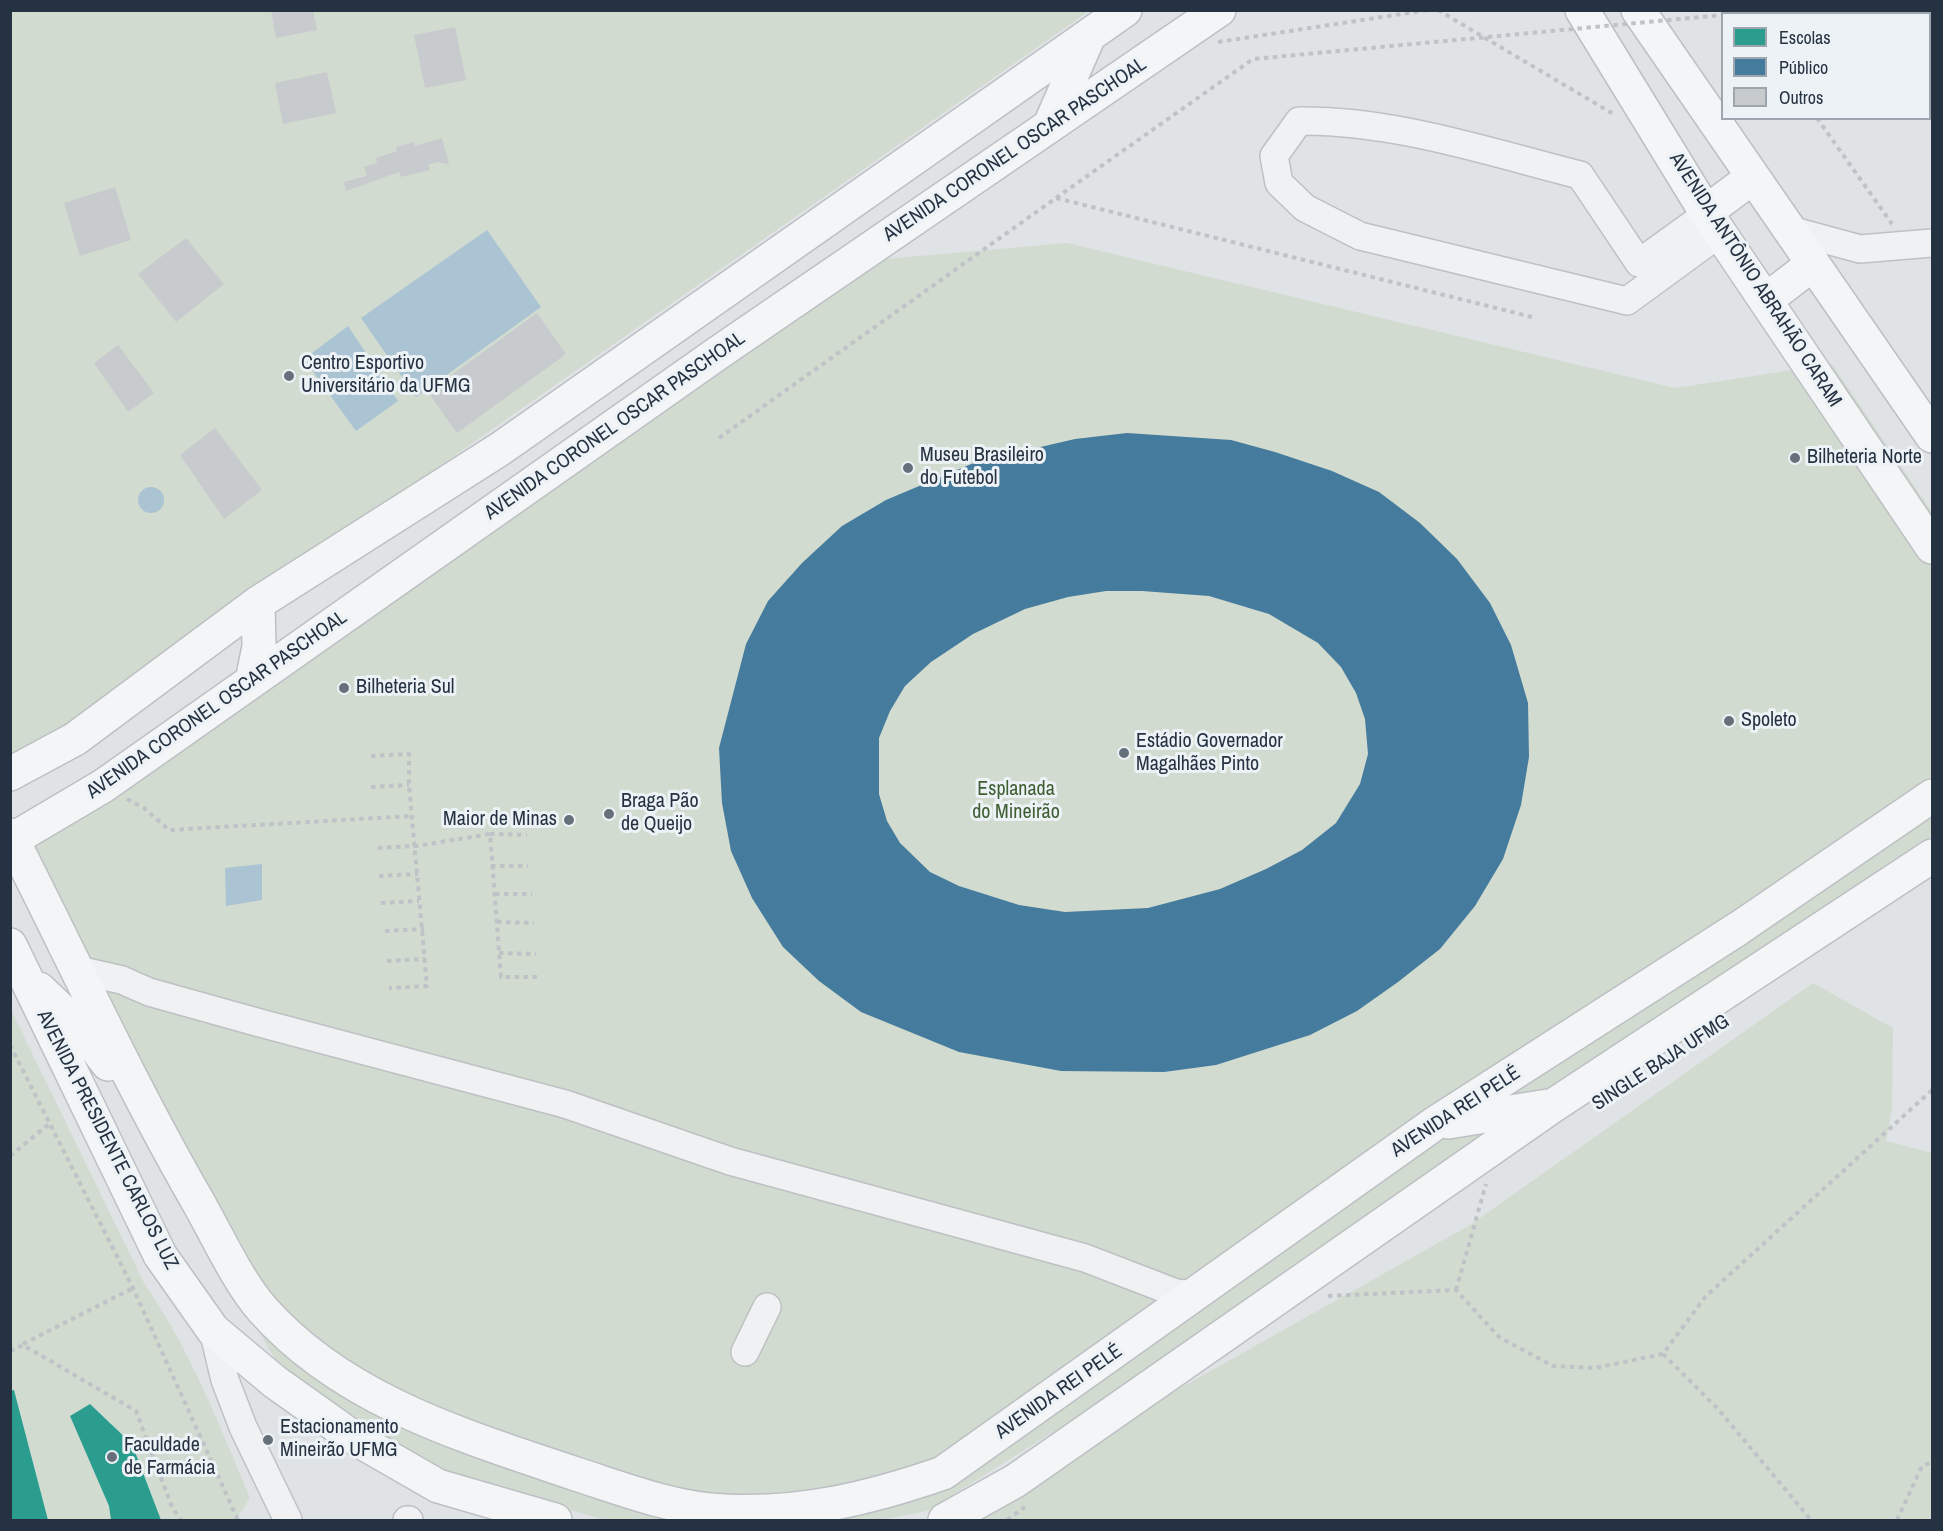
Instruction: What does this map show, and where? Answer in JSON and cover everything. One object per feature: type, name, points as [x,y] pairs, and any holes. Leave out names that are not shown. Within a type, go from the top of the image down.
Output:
[{"type":"main road","points":[[10,774],[75,739],[258,603],[500,449],[1125,10]]},
{"type":"main road","name":"AVENIDA ANTÔNIO ABRAHÃO CARAM","points":[[1582,10],[1711,220],[1932,547]]},
{"type":"main road","points":[[1638,10],[1932,436]]},
{"type":"main road","name":"AVENIDA CORONEL OSCAR PASCHOAL","points":[[11,839],[103,786],[556,466],[1050,125],[1218,26]]},
{"type":"main road","points":[[1050,125],[1088,38]]},
{"type":"main road","points":[[1711,220],[1753,177]]},
{"type":"main road","points":[[1766,300],[1813,264]]},
{"type":"main road","points":[[500,449],[556,466]]},
{"type":"main road","points":[[252,681],[259,647],[258,603]]},
{"type":"main road","name":"AVENIDA REI PELÉ","points":[[176,1164],[260,1307],[289,1336],[363,1390],[432,1425],[649,1498],[722,1512],[805,1510],[894,1490],[943,1473],[1434,1124],[1839,861],[1932,796]]},
{"type":"main road","points":[[11,839],[176,1164]]},
{"type":"main road","points":[[945,1521],[1021,1494],[1228,1335],[1554,1105],[1932,856]]},
{"type":"main road","points":[[1803,942],[1839,861]]},
{"type":"main road","name":"AVENIDA PRESIDENTE CARLOS LUZ","points":[[10,945],[160,1255],[213,1330],[274,1382],[351,1436],[438,1486],[555,1521]]},
{"type":"main road","points":[[26,977],[88,1036],[152,1135],[176,1164]]},
{"type":"main road","points":[[1434,1124],[1554,1105]]},
{"type":"main road","points":[[1195,1295],[1228,1335]]},
{"type":"lane","points":[[1299,120],[1334,120],[1386,128],[1580,175],[1639,263],[1711,220],[1627,301],[1360,236],[1305,208],[1279,183],[1274,156],[1299,120]]},
{"type":"lane","points":[[1790,230],[1860,249],[1932,243]]},
{"type":"lane","points":[[1898,497],[1932,514]]},
{"type":"lane","points":[[78,970],[122,980],[149,992],[260,1023],[565,1104],[730,1161],[1085,1258],[1176,1293],[1195,1295]]},
{"type":"lane","points":[[745,1352],[767,1306]]},
{"type":"lane","points":[[213,1330],[225,1380],[243,1427],[288,1521]]},
{"type":"path","points":[[1218,26],[1428,10]]},
{"type":"path","points":[[1438,10],[1617,116]]},
{"type":"path","points":[[719,438],[1253,59],[1721,15]]},
{"type":"path","points":[[1818,120],[1905,245]]},
{"type":"path","points":[[1056,198],[1532,317]]},
{"type":"path","points":[[371,756],[409,754],[409,785],[424,929],[427,986],[389,988]]},
{"type":"path","points":[[371,787],[409,785]]},
{"type":"path","points":[[103,786],[144,808],[169,830],[412,816]]},
{"type":"path","points":[[490,834],[490,866],[495,894],[501,976],[537,977]]},
{"type":"path","points":[[378,848],[416,846],[490,834],[527,835]]},
{"type":"path","points":[[490,866],[528,866]]},
{"type":"path","points":[[379,876],[417,874]]},
{"type":"path","points":[[495,894],[532,894]]},
{"type":"path","points":[[381,903],[420,901]]},
{"type":"path","points":[[497,922],[534,923]]},
{"type":"path","points":[[385,931],[424,929]]},
{"type":"path","points":[[499,953],[536,954]]},
{"type":"path","points":[[387,961],[425,959]]},
{"type":"path","points":[[10,1045],[133,1288],[238,1521]]},
{"type":"path","points":[[1456,1290],[1499,1338],[1553,1366],[1595,1368],[1663,1354],[1705,1297],[1932,1090]]},
{"type":"path","points":[[10,1156],[50,1124]]},
{"type":"path","points":[[1456,1290],[1488,1176]]},
{"type":"path","points":[[10,1351],[133,1288]]},
{"type":"path","points":[[1327,1296],[1456,1290]]},
{"type":"path","points":[[23,1345],[136,1411],[172,1507],[181,1521]]},
{"type":"path","points":[[1663,1354],[1718,1409],[1811,1521]]},
{"type":"path","points":[[1897,1521],[1922,1466],[1932,1462]]},
{"type":"path","points":[[1007,1521],[1021,1494]]},
{"type":"green space","name":"Centro Esportivo Universitário da UFMG","points":[[11,11],[1089,11],[46,742],[18,755],[11,750]]},
{"type":"green space","name":"Esplanada do Mineirão","points":[[1067,243],[1675,388],[1832,364],[1932,512],[1932,836],[1246,1311],[927,1511],[881,1520],[604,1520],[439,1470],[279,1367],[114,1070],[11,848],[559,455],[817,265]]},
{"type":"green space","points":[[1813,983],[1893,1028],[1892,1108],[1886,1141],[1932,1153],[1932,1520],[952,1520],[1015,1481],[1470,1225]]},
{"type":"green space","points":[[10,1008],[144,1283],[176,1334],[215,1415],[250,1498],[236,1520],[161,1520],[132,1444],[90,1404],[70,1416],[109,1506],[111,1520],[48,1520],[14,1390],[11,1391]]},
{"type":"water","points":[[487,230],[541,307],[416,397],[361,318]]},
{"type":"water","points":[[348,326],[398,401],[356,431],[304,359]]},
{"type":"water","points":[[151,487],[161,490],[164,500],[161,510],[151,513],[141,510],[138,500],[141,490]]},
{"type":"water","points":[[262,864],[262,900],[226,906],[225,868]]},
{"type":"building: Escolas","points":[[14,1390],[48,1520],[10,1520],[10,1391]]},
{"type":"building: Escolas","name":"Faculdade de Farmácia","points":[[90,1404],[132,1444],[161,1520],[111,1520],[109,1506],[70,1416]]},
{"type":"building: Público","name":"Estádio Governador Magalhães Pinto","points":[[1127,433],[1231,440],[1332,471],[1379,492],[1420,523],[1457,559],[1490,603],[1511,645],[1528,703],[1529,757],[1521,805],[1503,859],[1475,906],[1440,949],[1357,1011],[1310,1035],[1216,1065],[1164,1072],[1061,1071],[959,1052],[861,1012],[819,981],[783,947],[752,898],[731,851],[722,803],[719,748],[746,644],[768,601],[802,563],[842,526],[886,500],[976,462],[1075,439]],"holes":[[[1106,591],[1209,596],[1269,614],[1318,643],[1341,667],[1356,693],[1365,719],[1368,754],[1360,784],[1336,823],[1302,850],[1266,869],[1220,889],[1148,908],[1065,912],[1019,905],[959,886],[930,872],[900,843],[887,821],[879,794],[879,738],[890,711],[905,686],[931,662],[973,634],[1025,609],[1068,597]]]},
{"type":"building: Outros","points":[[271,10],[313,10],[317,30],[276,38]]},
{"type":"building: Outros","points":[[455,27],[466,80],[425,88],[414,35]]},
{"type":"building: Outros","points":[[327,72],[336,113],[283,124],[275,83]]},
{"type":"building: Outros","points":[[442,138],[449,164],[437,162],[428,165],[430,170],[401,177],[399,172],[346,191],[344,182],[367,176],[364,167],[377,163],[376,158],[397,151],[396,147],[414,142],[415,146]]},
{"type":"building: Outros","points":[[115,187],[131,240],[80,256],[64,203]]},
{"type":"building: Outros","points":[[186,238],[224,284],[176,322],[138,274]]},
{"type":"building: Outros","points":[[537,313],[566,354],[457,433],[428,392]]},
{"type":"building: Outros","points":[[118,345],[154,393],[128,412],[94,363]]},
{"type":"building: Outros","points":[[215,428],[262,490],[224,519],[180,455]]},
{"type":"place","name":"Centro Esportivo Universitário da UFMG","points":[[289,376]]},
{"type":"place","name":"Bilheteria Norte","points":[[1795,458]]},
{"type":"place","name":"Museu Brasileiro do Futebol","points":[[908,468]]},
{"type":"place","name":"Bilheteria Sul","points":[[344,688]]},
{"type":"place","name":"Spoleto","points":[[1729,721]]},
{"type":"place","name":"Estádio Governador Magalhães Pinto","points":[[1124,753]]},
{"type":"place","name":"Braga Pão de Queijo","points":[[609,814]]},
{"type":"place","name":"Maior de Minas","points":[[569,820]]},
{"type":"place","name":"Estacionamento Mineirão UFMG","points":[[268,1440]]},
{"type":"place","name":"Faculdade de Farmácia","points":[[112,1457]]}]
